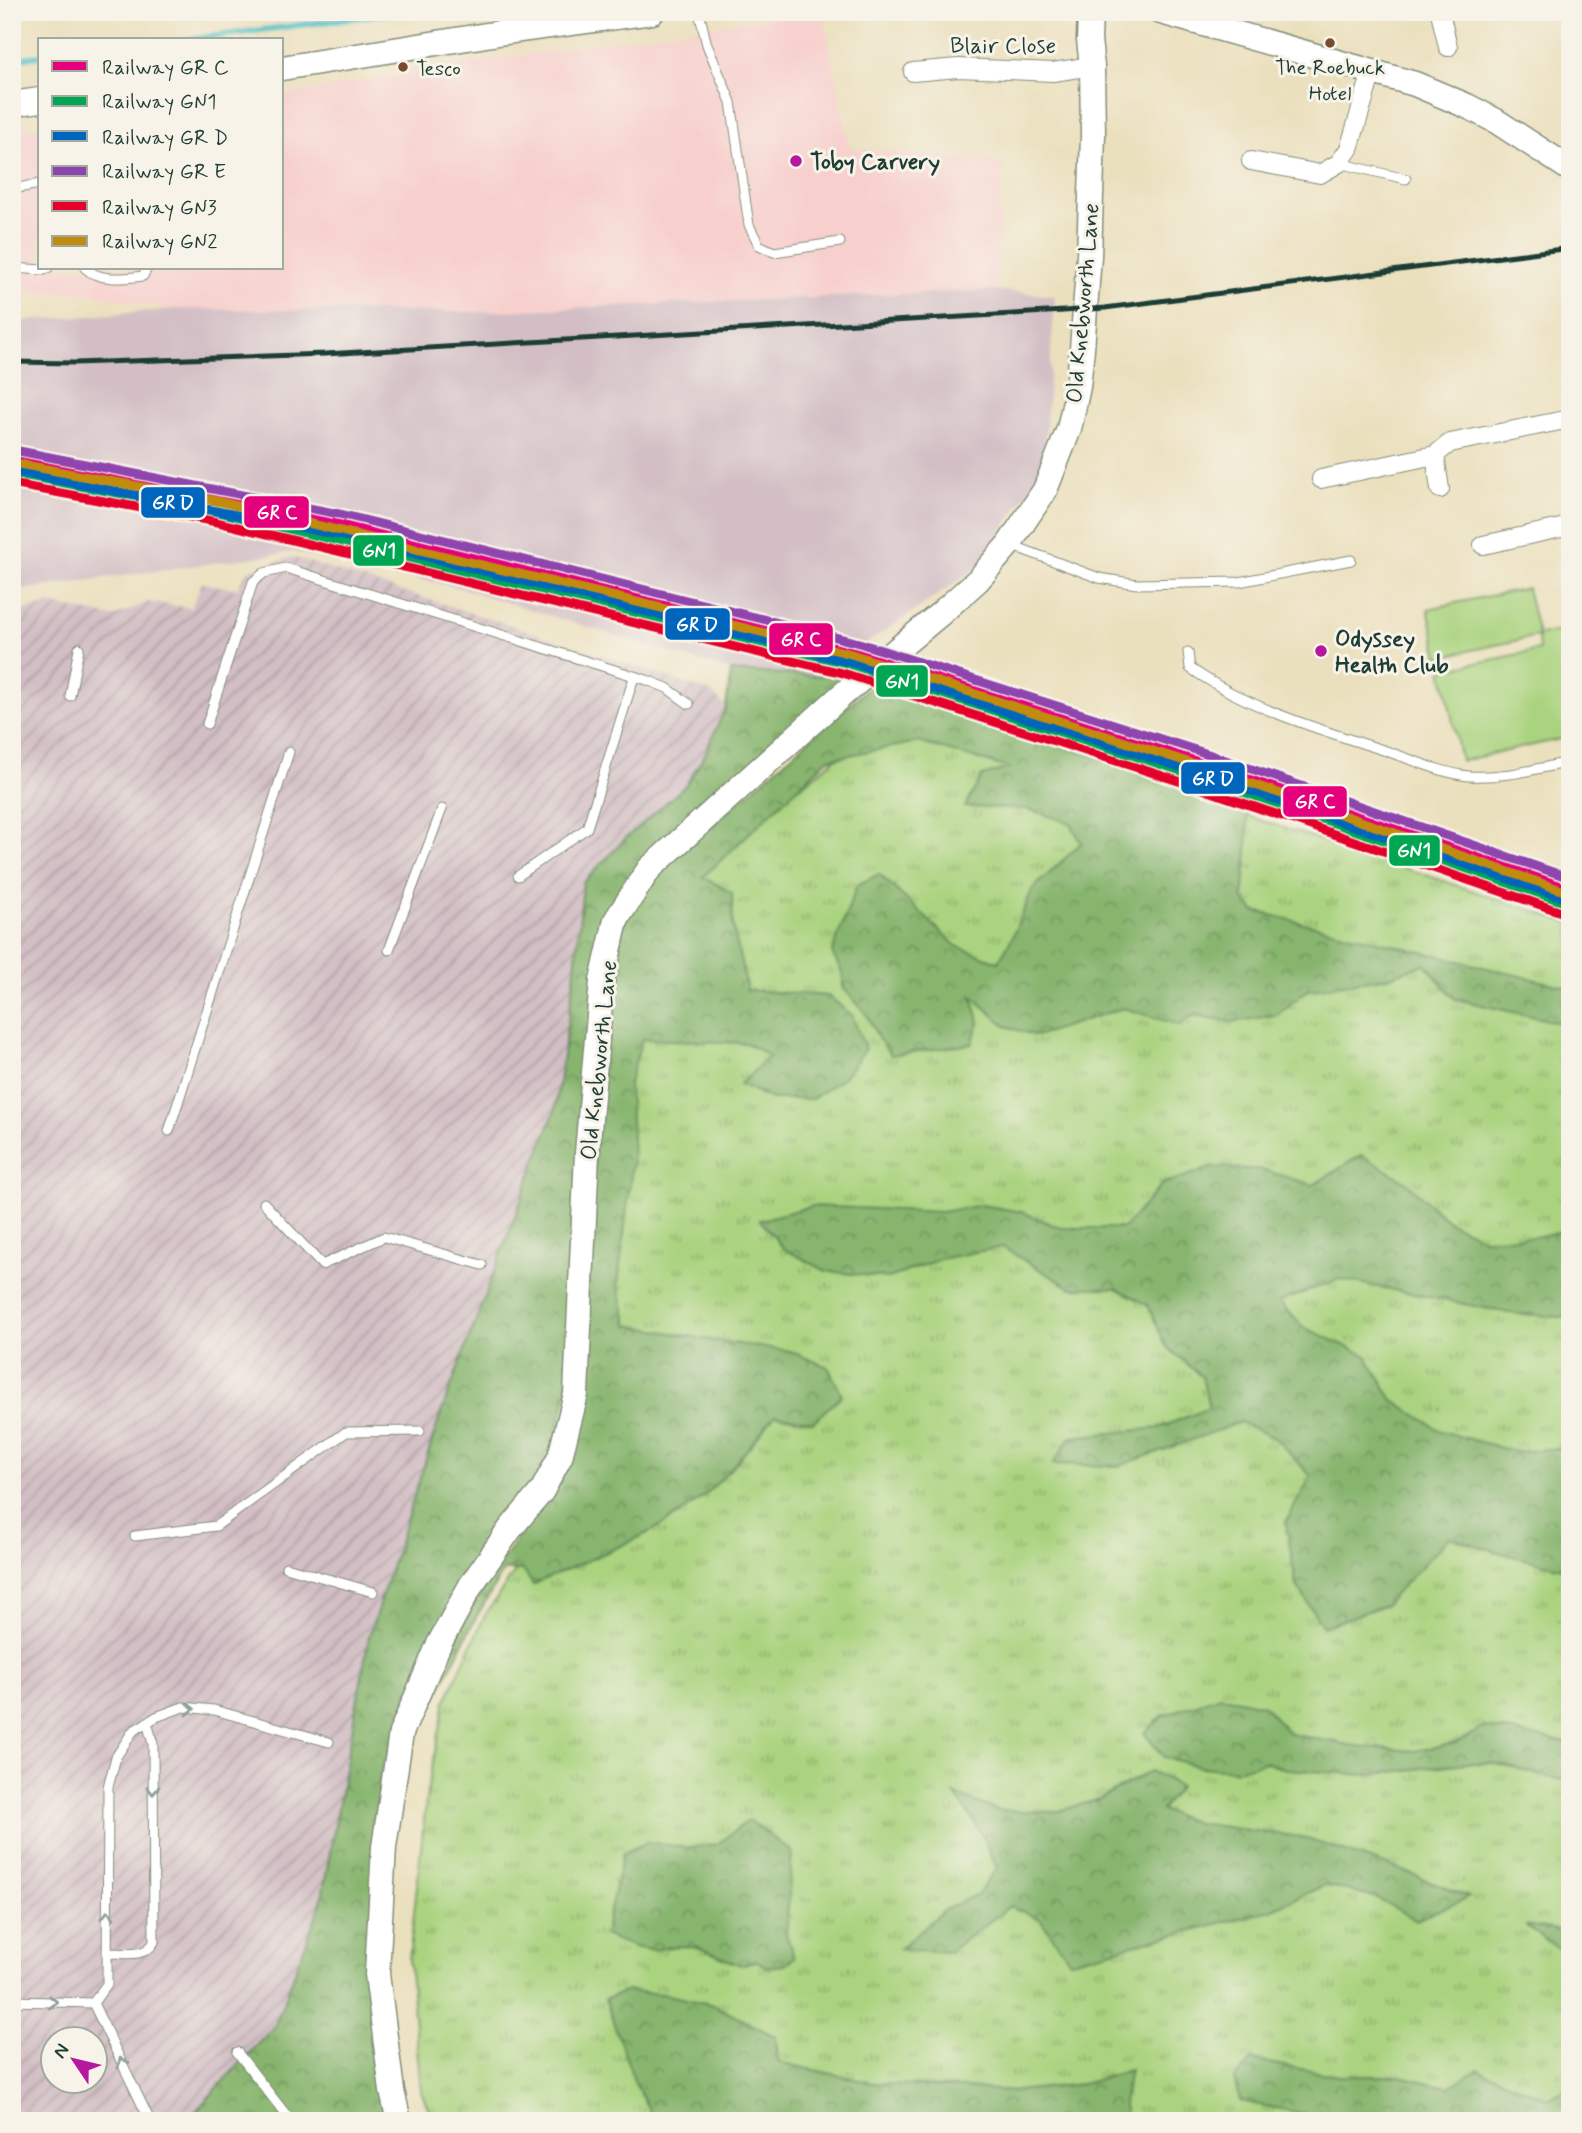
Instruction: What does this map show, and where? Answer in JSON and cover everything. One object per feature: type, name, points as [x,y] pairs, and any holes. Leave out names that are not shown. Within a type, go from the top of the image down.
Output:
[{"type":"street","points":[[284,68],[505,32],[653,12]]},
{"type":"street","name":"Old Knebworth Lane","points":[[398,2121],[377,1974],[384,1847],[401,1733],[439,1644],[471,1586],[510,1529],[542,1491],[560,1457],[576,1394],[588,1140],[602,981],[616,920],[649,869],[842,695],[978,580],[1009,544],[1045,490],[1069,429],[1078,387],[1089,256],[1093,135],[1092,66],[1088,40],[1090,12]]},
{"type":"street","points":[[1161,12],[1415,84],[1496,121],[1570,169]]},
{"type":"street","points":[[1443,13],[1448,47]]},
{"type":"street","name":"Blair Close","points":[[913,72],[958,68],[1053,72],[1092,66]]},
{"type":"street","points":[[1251,161],[1320,174],[1339,163],[1349,149],[1372,72]]},
{"type":"street","points":[[12,104],[38,100]]},
{"type":"street","points":[[1321,479],[1435,455],[1450,443],[1570,419]]},
{"type":"street","points":[[1435,455],[1440,489]]},
{"type":"street","points":[[1483,545],[1570,526]]},
{"type":"lane","points":[[699,12],[707,45],[731,102],[749,225],[759,245],[774,252],[840,242]]},
{"type":"lane","points":[[1339,163],[1406,179]]},
{"type":"lane","points":[[12,189],[38,184]]},
{"type":"lane","points":[[12,268],[38,270]]},
{"type":"lane","points":[[87,270],[91,274],[118,278],[143,276],[146,270]]},
{"type":"lane","points":[[1009,544],[1100,578],[1137,584],[1239,582],[1352,560]]},
{"type":"lane","points":[[207,724],[253,582],[264,573],[286,568],[667,688],[689,704]]},
{"type":"lane","points":[[70,696],[79,648]]},
{"type":"lane","points":[[1188,652],[1190,668],[1218,688],[1259,707],[1465,776],[1503,777],[1570,762]]},
{"type":"lane","points":[[518,876],[587,828],[634,677]]},
{"type":"lane","points":[[169,1131],[289,752]]},
{"type":"lane","points":[[389,950],[442,809]]},
{"type":"lane","points":[[264,1203],[322,1265],[384,1237],[482,1265]]},
{"type":"lane","points":[[135,1536],[216,1526],[346,1433],[420,1431]]},
{"type":"lane","points":[[286,1567],[373,1592]]},
{"type":"lane","points":[[93,2003],[107,1984],[108,1787],[116,1757],[133,1731],[156,1717],[183,1707],[214,1710],[329,1742]]},
{"type":"lane","points":[[108,1953],[145,1953],[154,1942],[153,1744],[146,1723]]},
{"type":"lane","points":[[12,2001],[93,2003]]},
{"type":"lane","points":[[93,2003],[150,2121]]},
{"type":"lane","points":[[237,2052],[291,2121]]},
{"type":"shaded area","points":[[823,13],[850,148],[1003,163],[996,290],[477,312],[174,309],[92,294],[12,291],[12,128],[38,127],[38,270],[284,270],[284,96],[437,68],[738,22]]},
{"type":"shaded area","points":[[996,290],[1055,296],[1043,469],[977,568],[819,676],[731,671],[463,589],[293,552],[12,591],[12,322],[174,309],[477,312]]},
{"type":"shaded area","points":[[292,557],[510,625],[711,692],[726,707],[704,756],[685,787],[625,839],[583,883],[574,979],[555,1110],[441,1413],[369,1636],[321,1903],[275,2025],[187,2121],[12,2121],[12,613],[50,604],[113,617],[148,602],[191,608],[202,583],[237,589],[247,571]]},
{"type":"green space","points":[[1527,588],[1538,635],[1570,629],[1570,737],[1461,761],[1442,670],[1539,650],[1538,636],[1439,657],[1428,609]]},
{"type":"green space","points":[[731,671],[819,676],[852,674],[610,910],[567,1391],[554,1443],[535,1482],[418,1672],[380,1776],[371,1931],[386,2121],[187,2121],[275,2025],[321,1903],[369,1636],[441,1413],[555,1110],[574,979],[583,883],[625,839],[685,786],[704,756],[726,707]]},
{"type":"green space","points":[[869,687],[1248,804],[1243,898],[1254,911],[1570,988],[1570,1025],[1455,999],[1425,964],[1388,977],[1307,990],[1277,1015],[1232,1022],[1194,1015],[1179,1025],[1123,1008],[1036,1036],[1006,1026],[972,996],[979,1021],[972,1044],[891,1055],[878,1038],[867,1015],[843,987],[843,974],[832,953],[857,885],[879,874],[956,946],[998,962],[1012,938],[1032,890],[1081,843],[1071,823],[1027,809],[965,807],[982,776],[1009,768],[918,742],[828,759],[703,877],[732,893],[733,926],[747,990],[828,996],[852,1015],[865,1049],[845,1076],[812,1099],[772,1099],[740,1084],[770,1056],[746,1043],[642,1039],[629,1083],[633,1157],[618,1285],[628,1325],[790,1351],[828,1367],[842,1395],[813,1422],[775,1415],[717,1484],[689,1508],[646,1534],[533,1585],[523,1570],[504,1570],[473,1623],[417,1735],[411,1733],[468,1612],[566,1464],[611,976],[625,921],[656,874]]},
{"type":"green space","points":[[995,732],[1570,923],[1570,2121],[434,2121],[421,2092],[409,1960],[427,1792],[446,1700],[485,1615],[544,1529],[623,974],[733,840],[835,759],[896,736]]},
{"type":"green space","points":[[1361,1155],[1405,1181],[1449,1222],[1483,1238],[1535,1237],[1570,1230],[1570,1318],[1509,1313],[1339,1279],[1279,1302],[1303,1327],[1366,1355],[1393,1400],[1441,1431],[1516,1452],[1570,1447],[1570,1570],[1449,1537],[1385,1605],[1323,1627],[1296,1584],[1286,1522],[1311,1476],[1276,1439],[1241,1422],[1119,1466],[1053,1464],[1071,1437],[1159,1428],[1209,1408],[1202,1377],[1166,1346],[1148,1305],[1116,1288],[1071,1288],[1002,1247],[940,1259],[889,1278],[826,1271],[784,1249],[760,1220],[812,1206],[941,1212],[982,1205],[1022,1212],[1061,1228],[1124,1228],[1162,1184],[1213,1167],[1263,1170],[1313,1185]]},
{"type":"green space","points":[[1220,1696],[1263,1705],[1290,1734],[1355,1746],[1414,1751],[1456,1743],[1485,1727],[1570,1743],[1570,1782],[1492,1763],[1466,1763],[1366,1775],[1286,1769],[1265,1762],[1236,1770],[1201,1767],[1164,1757],[1144,1733],[1164,1715]]},
{"type":"green space","points":[[1151,1771],[1180,1786],[1161,1810],[1196,1823],[1301,1837],[1401,1870],[1469,1897],[1416,1920],[1375,1897],[1325,1885],[1271,1910],[1070,1961],[1040,1919],[1010,1906],[949,1952],[899,1949],[944,1910],[978,1894],[997,1868],[982,1834],[955,1794],[996,1810],[1055,1812],[1100,1799]]},
{"type":"green space","points":[[749,1820],[792,1852],[786,1934],[794,1957],[785,1965],[766,1967],[757,1961],[740,1965],[698,1947],[678,1946],[651,1950],[634,1947],[604,1935],[623,1853],[648,1842],[689,1848],[717,1844]]},
{"type":"green space","points":[[1525,1925],[1570,1932],[1570,1957]]},
{"type":"green space","points":[[628,1991],[663,1994],[714,2005],[776,2037],[778,2062],[873,2083],[1015,2091],[1082,2084],[1130,2070],[1123,2102],[1128,2121],[655,2121],[635,2083],[605,1999]]},
{"type":"green space","points":[[1252,2060],[1338,2076],[1399,2076],[1448,2087],[1479,2069],[1547,2099],[1570,2088],[1570,2121],[1342,2121],[1240,2101],[1234,2079]]},
{"type":"waterway","points":[[201,38],[400,12]]},
{"type":"waterway","points":[[12,59],[38,56]]},
{"type":"railway","points":[[12,362],[75,363],[325,354],[1064,311],[1570,248]]},
{"type":"transit line","points":[[14,450],[344,515],[859,643],[1208,754],[1570,878]]},
{"type":"transit line","points":[[12,460],[341,525],[856,653],[1205,764],[1570,889]]},
{"type":"transit line","points":[[12,471],[339,535],[853,663],[1202,774],[1567,899]]},
{"type":"rail line","name":"GN2","points":[[14,463],[221,502],[848,653],[1200,766],[1570,893]]},
{"type":"rail line","name":"GN1","points":[[12,473],[219,512],[846,663],[1197,776],[1570,904]]},
{"type":"rail line","name":"GN3","points":[[12,484],[217,522],[843,673],[1194,786],[1567,914]]},
{"type":"place","name":"The Roebuck Hotel","points":[[1330,43]]},
{"type":"place","name":"Tesco","points":[[403,67]]},
{"type":"place","name":"Toby Carvery","points":[[796,161]]},
{"type":"place","name":"Odyssey Health Club","points":[[1321,651]]}]
